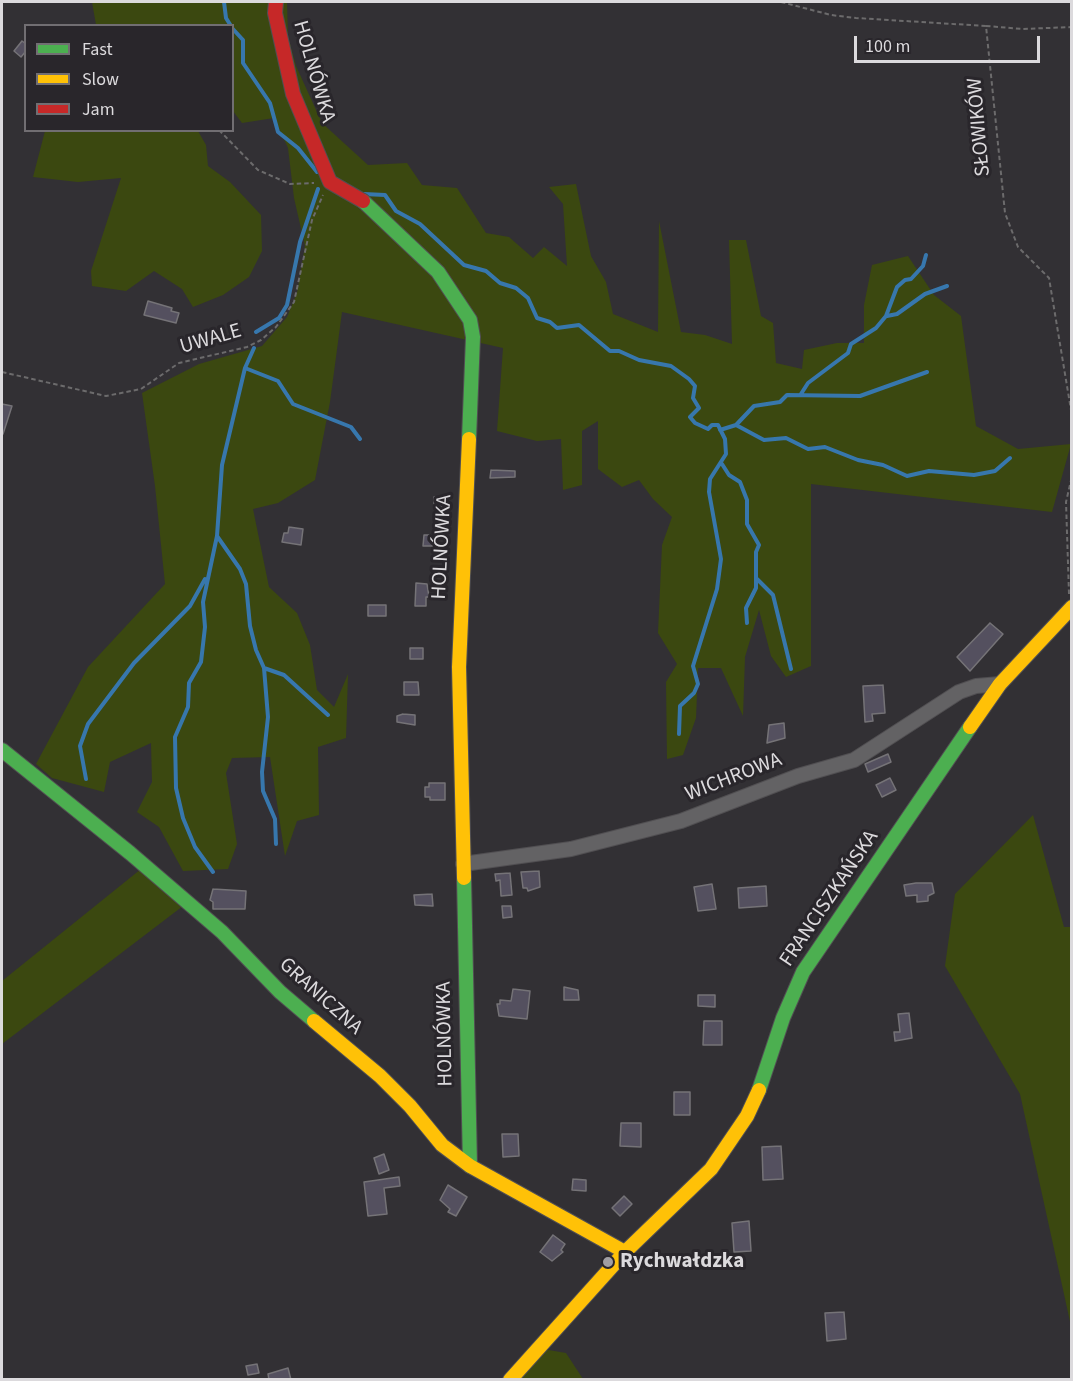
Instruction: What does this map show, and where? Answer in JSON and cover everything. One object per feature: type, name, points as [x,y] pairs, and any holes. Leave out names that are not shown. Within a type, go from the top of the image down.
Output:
[{"type":"street","name":"HOLNÓWKA","points":[[276,2],[275,13],[293,94],[330,182],[370,205],[449,284],[470,320],[473,337],[459,667],[470,1166]]},
{"type":"street","name":"FRANCISZKAŃSKA","points":[[625,1252],[711,1169],[741,1124],[758,1093],[783,1018],[803,972],[1000,684],[1071,608]]},
{"type":"street","name":"WICHROWA","points":[[463,864],[571,849],[681,821],[798,776],[854,760],[959,692],[976,686],[1000,684]]},
{"type":"street","name":"GRANICZNA","points":[[2,750],[130,853],[222,932],[280,992],[380,1076],[410,1106],[442,1145],[470,1166],[625,1252]]},
{"type":"street","points":[[510,1380],[625,1252]]},
{"type":"path","points":[[781,2],[807,10],[856,18],[1023,29],[1071,27]]},
{"type":"path","name":"SŁOWIKÓW","points":[[986,26],[1005,213],[1018,247],[1049,278],[1071,416]]},
{"type":"path","points":[[221,132],[258,170],[290,184],[330,182]]},
{"type":"path","name":"UWALE","points":[[2,372],[106,396],[141,389],[179,363],[247,347],[261,340],[276,327],[294,302],[312,220],[330,182]]},
{"type":"path","points":[[1071,476],[1066,502],[1071,608]]},
{"type":"green space","points":[[92,2],[287,2],[288,36],[296,66],[322,123],[368,165],[407,163],[422,185],[457,188],[486,233],[509,237],[533,258],[544,247],[567,266],[563,204],[549,187],[576,184],[591,256],[606,282],[613,314],[658,332],[659,221],[681,332],[705,335],[732,344],[729,240],[746,240],[761,316],[773,323],[776,363],[802,369],[804,350],[837,343],[864,343],[864,305],[872,265],[908,256],[934,295],[961,316],[976,426],[1018,449],[1071,444],[1052,512],[811,484],[811,666],[786,677],[771,656],[759,610],[745,657],[743,716],[721,668],[698,668],[696,718],[683,755],[667,759],[666,682],[677,664],[658,633],[662,545],[672,517],[653,499],[639,480],[622,487],[598,469],[598,421],[582,431],[582,485],[563,490],[561,439],[537,441],[497,431],[503,348],[342,312],[330,402],[315,480],[278,503],[253,509],[269,587],[297,613],[310,645],[317,690],[334,707],[348,674],[346,738],[318,747],[319,815],[297,821],[285,856],[270,757],[232,758],[226,773],[237,844],[228,869],[183,871],[159,827],[137,812],[152,782],[151,743],[110,762],[104,792],[52,778],[36,764],[88,667],[165,584],[142,393],[199,364],[262,346],[287,317],[297,293],[305,246],[294,198],[288,148],[274,118],[242,123],[234,112],[234,24],[96,24]]},
{"type":"green space","points":[[45,132],[199,132],[206,145],[208,166],[230,182],[261,215],[262,251],[249,277],[223,295],[193,307],[182,289],[154,271],[126,291],[92,286],[91,271],[121,178],[78,182],[33,177]]},
{"type":"green space","points":[[1033,815],[1064,927],[1071,927],[1071,1326],[1020,1094],[945,966],[955,894]]},
{"type":"green space","points":[[141,869],[183,906],[2,1044],[2,981]]},
{"type":"green space","points":[[537,1348],[566,1353],[583,1379],[510,1380]]},
{"type":"building","points":[[22,41],[24,42],[24,53],[21,57],[14,51]]},
{"type":"building","points":[[148,301],[172,308],[171,311],[179,313],[176,323],[144,315]]},
{"type":"building","points":[[2,404],[12,406],[3,434],[2,434]]},
{"type":"building","points":[[491,470],[515,471],[515,477],[490,478]]},
{"type":"building","points":[[434,497],[447,497],[447,507],[434,507]]},
{"type":"building","points":[[289,527],[303,529],[301,545],[282,542],[284,533],[288,533]]},
{"type":"building","points":[[424,535],[433,535],[433,546],[423,546]]},
{"type":"building","points":[[416,583],[427,584],[429,597],[426,597],[426,606],[415,606]]},
{"type":"building","points":[[368,605],[386,605],[386,616],[368,616]]},
{"type":"building","points":[[990,623],[1003,634],[970,671],[957,657]]},
{"type":"building","points":[[410,648],[423,648],[423,659],[410,659]]},
{"type":"building","points":[[404,682],[418,682],[419,695],[404,695]]},
{"type":"building","points":[[883,685],[885,713],[872,714],[873,721],[865,722],[863,686]]},
{"type":"building","points":[[415,715],[415,725],[397,722],[397,716]]},
{"type":"building","points":[[784,723],[785,738],[767,743],[769,725]]},
{"type":"building","points":[[888,754],[891,762],[868,772],[865,764]]},
{"type":"building","points":[[890,778],[896,790],[882,797],[876,785]]},
{"type":"building","points":[[429,783],[445,783],[445,800],[430,800],[430,797],[425,797],[425,787],[429,787]]},
{"type":"building","points":[[539,871],[540,887],[528,891],[527,888],[523,888],[521,872]]},
{"type":"building","points":[[510,873],[512,895],[501,896],[500,880],[496,881],[495,874]]},
{"type":"building","points":[[932,883],[934,893],[928,896],[928,901],[917,902],[917,895],[906,896],[904,885]]},
{"type":"building","points":[[712,884],[716,909],[698,911],[694,887]]},
{"type":"building","points":[[766,886],[767,906],[739,908],[738,888]]},
{"type":"building","points":[[213,889],[246,891],[245,909],[213,909],[213,902],[210,900]]},
{"type":"building","points":[[432,894],[433,906],[415,905],[414,895]]},
{"type":"building","points":[[502,906],[511,906],[512,917],[503,918]]},
{"type":"building","points":[[564,987],[578,990],[579,1000],[564,1000]]},
{"type":"building","points":[[513,989],[530,991],[527,1019],[499,1016],[497,1004],[500,1004],[500,1000],[511,1001]]},
{"type":"building","points":[[698,995],[715,995],[715,1007],[698,1006]]},
{"type":"building","points":[[909,1013],[912,1038],[895,1041],[894,1032],[900,1032],[898,1014]]},
{"type":"building","points":[[704,1021],[722,1021],[722,1045],[703,1045]]},
{"type":"building","points":[[674,1092],[690,1092],[690,1115],[674,1115]]},
{"type":"building","points":[[621,1123],[641,1123],[641,1147],[620,1146]]},
{"type":"building","points":[[502,1134],[518,1134],[519,1156],[503,1157]]},
{"type":"building","points":[[781,1146],[783,1179],[763,1180],[762,1147]]},
{"type":"building","points":[[384,1154],[389,1170],[379,1174],[374,1158]]},
{"type":"building","points":[[399,1177],[400,1186],[384,1188],[387,1214],[368,1216],[364,1182]]},
{"type":"building","points":[[573,1179],[586,1180],[586,1191],[572,1190]]},
{"type":"building","points":[[448,1185],[467,1197],[456,1216],[448,1212],[450,1209],[440,1200]]},
{"type":"building","points":[[624,1196],[632,1204],[620,1216],[612,1208]]},
{"type":"building","points":[[749,1221],[751,1251],[734,1252],[732,1223]]},
{"type":"building","points":[[553,1235],[565,1244],[561,1250],[563,1252],[552,1261],[540,1252]]},
{"type":"building","points":[[844,1312],[846,1339],[827,1341],[825,1313]]},
{"type":"building","points":[[257,1364],[259,1373],[248,1375],[246,1366]]},
{"type":"building","points":[[288,1368],[291,1380],[269,1380],[268,1374]]},
{"type":"waterway","points":[[224,2],[226,18],[230,24]]},
{"type":"waterway","points":[[234,30],[243,40],[243,63],[270,103],[278,132],[298,148],[317,172]]},
{"type":"waterway","points":[[256,332],[279,318],[287,305],[300,242],[318,189]]},
{"type":"waterway","points":[[364,194],[385,195],[396,211],[420,224],[464,265],[486,271],[500,283],[516,288],[528,298],[537,318],[550,322],[557,328],[579,325],[610,351],[619,351],[639,360],[671,366],[695,386],[693,398],[699,408],[690,417],[695,423],[708,429],[712,425],[718,425],[725,439],[726,454],[710,479],[709,492],[721,559],[717,589],[693,666],[698,684],[694,693],[680,706],[679,734]]},
{"type":"waterway","points":[[801,394],[808,383],[848,353],[851,344],[876,328],[886,316],[897,287],[905,280],[911,279],[923,266],[926,255]]},
{"type":"waterway","points":[[887,316],[897,314],[925,294],[947,286]]},
{"type":"waterway","points":[[213,872],[195,847],[183,818],[176,788],[175,737],[188,707],[189,683],[201,662],[205,627],[203,602],[217,536],[222,465],[245,368],[254,348]]},
{"type":"waterway","points":[[245,368],[278,381],[293,404],[351,427],[360,439]]},
{"type":"waterway","points":[[736,425],[754,406],[780,402],[787,395],[860,396],[927,372]]},
{"type":"waterway","points":[[720,430],[736,425],[764,440],[786,438],[808,449],[825,447],[858,460],[883,465],[907,476],[929,471],[974,475],[995,471],[1010,458]]},
{"type":"waterway","points":[[722,464],[729,475],[740,482],[747,500],[747,524],[759,545],[756,552],[756,588],[746,608],[747,623]]},
{"type":"waterway","points":[[217,536],[240,569],[246,584],[250,626],[256,650],[264,668],[284,675],[328,715]]},
{"type":"waterway","points":[[86,779],[80,746],[88,724],[134,663],[190,606],[205,579]]},
{"type":"waterway","points":[[757,579],[773,595],[791,669]]},
{"type":"waterway","points":[[264,668],[268,717],[262,772],[263,791],[275,819],[276,844]]},
{"type":"traffic: fast","points":[[363,201],[438,272],[470,320],[473,337],[469,439]]},
{"type":"traffic: fast","points":[[759,1090],[783,1018],[803,972],[970,727]]},
{"type":"traffic: fast","points":[[2,750],[130,853],[222,932],[280,992],[314,1021]]},
{"type":"traffic: fast","points":[[464,878],[470,1166]]},
{"type":"traffic: slow","points":[[464,878],[459,667],[469,439]]},
{"type":"traffic: slow","points":[[970,727],[1000,684],[1072,607]]},
{"type":"traffic: slow","points":[[314,1021],[380,1076],[410,1106],[442,1145],[470,1166],[625,1252]]},
{"type":"traffic: slow","points":[[510,1380],[625,1252],[711,1169],[747,1116],[759,1090]]},
{"type":"traffic: jam","points":[[276,2],[275,13],[293,94],[330,182],[363,201]]},
{"type":"place","name":"Rychwałdzka","points":[[608,1262]]}]
